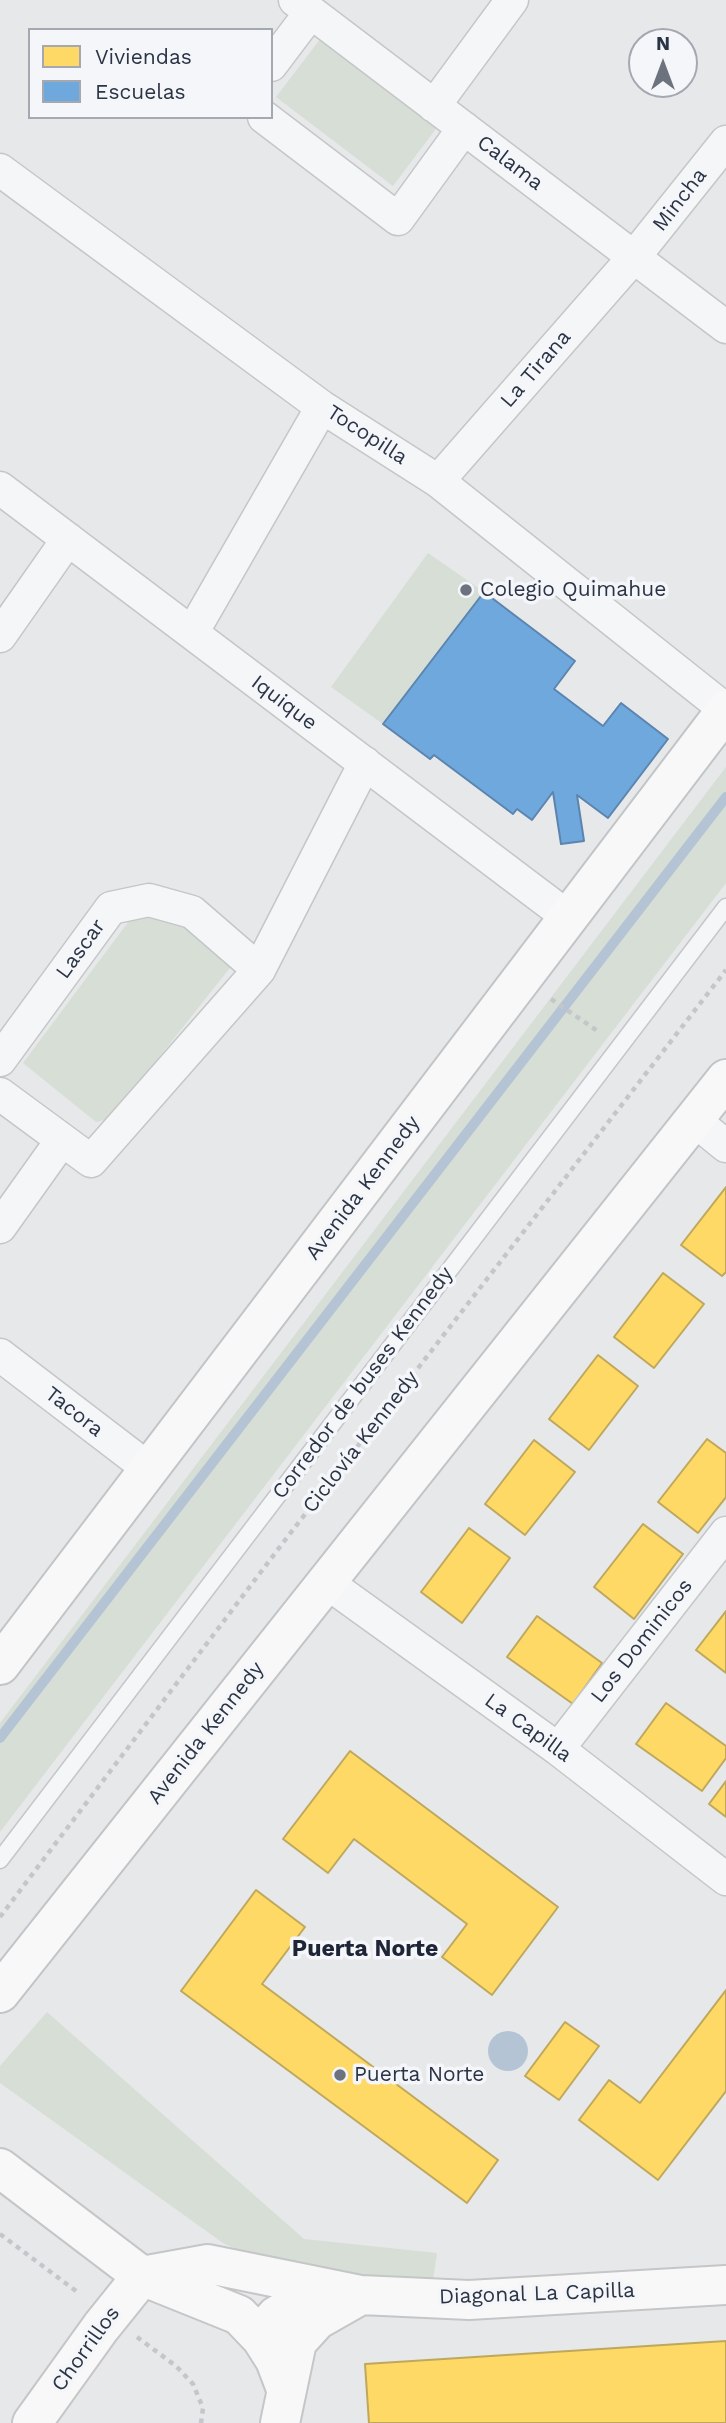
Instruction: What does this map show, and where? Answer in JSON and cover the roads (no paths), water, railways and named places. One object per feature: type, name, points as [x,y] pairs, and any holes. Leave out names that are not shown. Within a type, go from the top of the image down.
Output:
[{"type":"main road","name":"Avenida Kennedy","points":[[0,1665],[726,710]]},
{"type":"main road","name":"Avenida Kennedy","points":[[0,1993],[726,1079]]},
{"type":"main road","points":[[0,2168],[142,2276],[239,2315],[261,2338],[275,2360],[283,2406]]},
{"type":"main road","name":"Diagonal La Capilla","points":[[142,2276],[208,2264],[361,2295],[469,2300],[726,2285]]},
{"type":"main road","name":"Chorrillos","points":[[32,2423],[101,2327],[142,2276]]},
{"type":"main road","points":[[261,2338],[265,2328],[276,2316],[300,2302],[319,2297],[361,2295]]},
{"type":"main road","points":[[283,2406],[297,2342],[317,2320],[361,2295]]},
{"type":"street","points":[[434,106],[512,0]]},
{"type":"street","points":[[273,61],[303,6]]},
{"type":"street","name":"Calama","points":[[303,6],[726,327]]},
{"type":"street","points":[[267,119],[398,219],[464,128]]},
{"type":"street","name":"Mincha","points":[[634,257],[726,142]]},
{"type":"street","name":"Tocopilla","points":[[0,170],[322,407],[438,481],[726,710]]},
{"type":"street","name":"La Tirana","points":[[438,481],[634,257]]},
{"type":"street","points":[[192,633],[322,407]]},
{"type":"street","name":"Iquique","points":[[0,488],[568,918]]},
{"type":"street","points":[[0,636],[68,539]]},
{"type":"street","points":[[0,1094],[91,1161],[259,970],[365,764]]},
{"type":"street","name":"Lascar","points":[[0,1060],[111,908],[149,900],[192,912],[259,970]]},
{"type":"street","points":[[694,1120],[726,1146]]},
{"type":"street","points":[[0,1227],[62,1140]]},
{"type":"street","name":"Tacora","points":[[0,1355],[149,1469]]},
{"type":"street","name":"Los Dominicos","points":[[558,1749],[726,1533]]},
{"type":"street","name":"La Capilla","points":[[326,1581],[558,1749],[726,1879]]},
{"type":"lane","name":"Corredor de buses Kennedy","points":[[0,1860],[726,907]]},
{"type":"water","points":[[508,2031],[522,2037],[528,2051],[522,2065],[508,2071],[494,2065],[488,2051],[494,2037]]},
{"type":"waterway","points":[[0,1738],[726,797]]},
{"type":"place","name":"Colegio Quimahue","points":[[466,590]]},
{"type":"place","name":"Puerta Norte","points":[[340,2075]]},
{"type":"district","name":"Puerta Norte","points":[[365,1949]]}]
